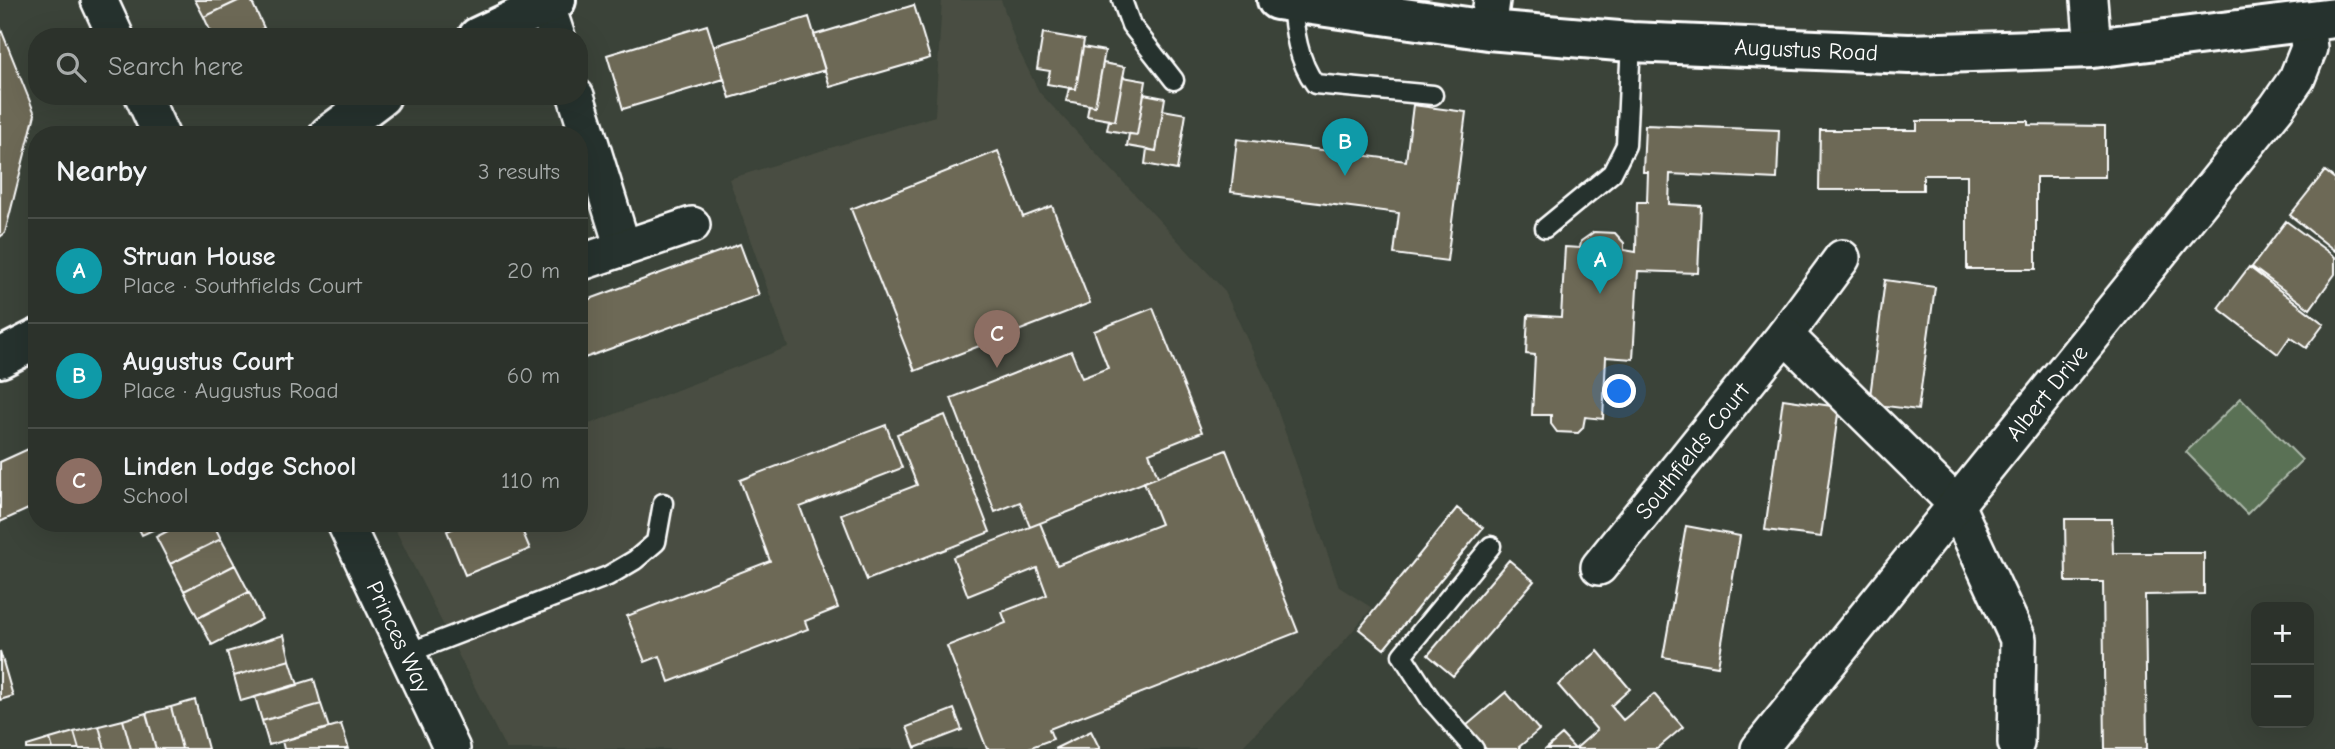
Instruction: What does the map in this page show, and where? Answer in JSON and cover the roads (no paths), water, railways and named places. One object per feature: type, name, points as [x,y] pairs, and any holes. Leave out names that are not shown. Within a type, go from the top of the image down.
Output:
[{"type":"street","points":[[99,0],[112,28]]},
{"type":"street","points":[[2089,0],[2093,48]]},
{"type":"street","name":"Augustus Road","points":[[1284,1],[1490,15],[1631,42],[1909,54],[2093,48],[2321,20]]},
{"type":"street","points":[[506,28],[553,13]]},
{"type":"street","name":"Albert Drive","points":[[1759,749],[2277,107],[2297,78],[2321,20]]},
{"type":"street","points":[[147,105],[157,126]]},
{"type":"street","points":[[341,126],[369,105]]},
{"type":"street","points":[[579,105],[585,126]]},
{"type":"street","points":[[588,135],[623,248]]},
{"type":"street","points":[[588,260],[692,225]]},
{"type":"street","name":"Southfields Court","points":[[1599,567],[1785,335],[1842,258]]},
{"type":"street","points":[[1785,335],[1955,503],[2018,639],[2016,743]]},
{"type":"street","points":[[0,358],[28,344]]},
{"type":"street","name":"Princes Way","points":[[349,532],[452,749]]},
{"type":"lane","points":[[1122,0],[1131,25],[1174,80]]},
{"type":"lane","points":[[1284,1],[1306,72],[1315,84],[1433,95]]},
{"type":"lane","points":[[1545,228],[1612,173],[1626,145],[1631,42]]},
{"type":"lane","points":[[408,653],[608,576],[635,560],[656,542],[663,503]]},
{"type":"lane","points":[[1474,749],[1432,700],[1402,655],[1491,546]]},
{"type":"place","name":"Augustus Court","points":[[1345,176]]},
{"type":"place","name":"Struan House","points":[[1600,294]]},
{"type":"place","name":"Linden Lodge School","points":[[997,368]]}]
